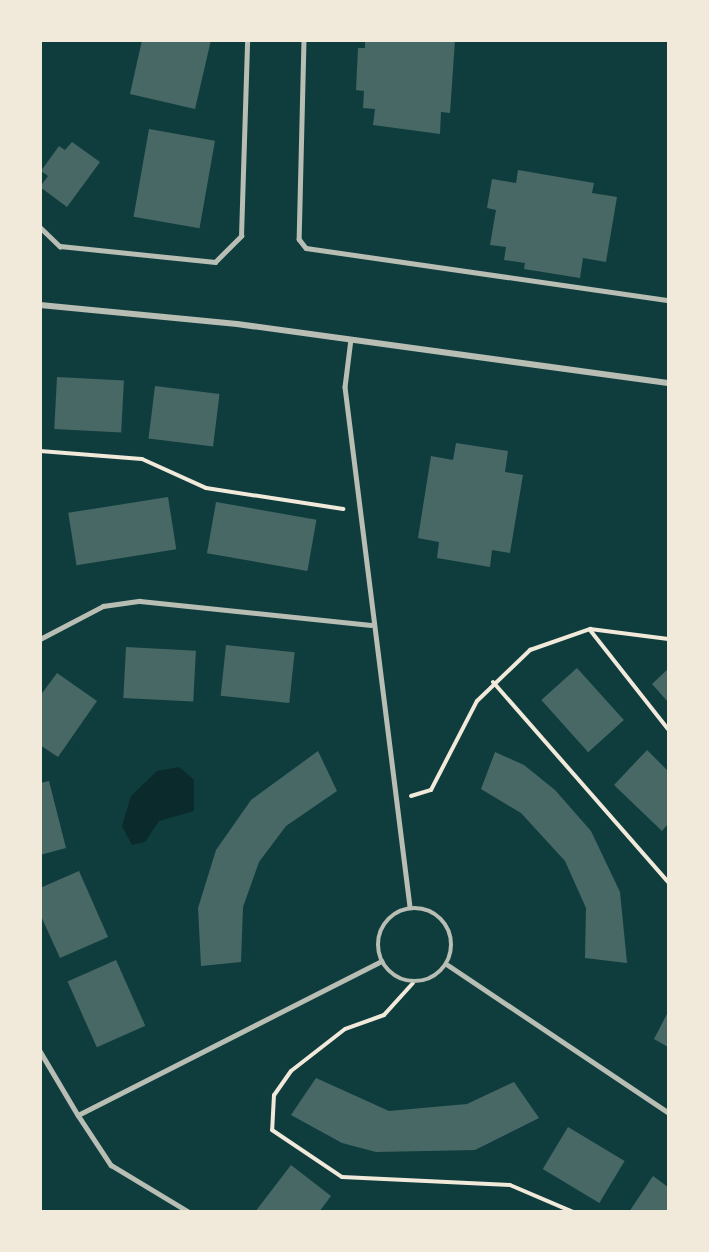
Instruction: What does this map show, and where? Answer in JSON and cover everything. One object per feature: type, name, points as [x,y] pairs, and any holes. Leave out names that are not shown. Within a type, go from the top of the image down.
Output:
[{"type":"street","points":[[40,305],[351,339],[669,383]]},
{"type":"lane","points":[[40,227],[60,246],[215,262],[241,236],[247,40]]},
{"type":"lane","points":[[304,40],[299,240],[306,248],[669,300]]},
{"type":"lane","points":[[351,339],[345,387],[372,625],[410,907]]},
{"type":"lane","points":[[40,639],[103,606],[140,601],[372,625]]},
{"type":"lane","points":[[410,907],[431,910],[447,924],[453,944],[448,965],[433,979],[413,983],[394,976],[381,961],[378,938],[389,918],[410,907]]},
{"type":"lane","points":[[78,1114],[381,961]]},
{"type":"lane","points":[[448,965],[669,1112]]},
{"type":"lane","points":[[40,1051],[111,1165],[189,1212]]},
{"type":"path","points":[[40,451],[142,459],[206,489],[359,512]]},
{"type":"path","points":[[397,801],[431,790],[462,722],[493,682],[530,650],[590,629],[669,639]]},
{"type":"path","points":[[590,629],[669,729]]},
{"type":"path","points":[[493,682],[669,882]]},
{"type":"path","points":[[413,983],[384,1015],[345,1029],[298,1065],[274,1095],[272,1130],[342,1177],[510,1185],[573,1212]]},
{"type":"water","points":[[179,767],[194,780],[194,811],[159,821],[145,842],[132,845],[122,826],[131,796],[157,771]]},
{"type":"building","points":[[142,40],[211,40],[195,109],[130,94]]},
{"type":"building","points":[[365,40],[455,40],[450,113],[441,112],[440,134],[373,125],[375,109],[363,108],[364,91],[356,90],[358,48],[365,48]]},
{"type":"building","points":[[149,129],[215,141],[200,228],[134,217]]},
{"type":"building","points":[[72,142],[100,162],[67,207],[40,187],[48,176],[41,171],[59,146],[65,150]]},
{"type":"building","points":[[518,170],[594,183],[592,193],[617,197],[606,262],[583,258],[580,278],[524,269],[525,263],[504,260],[506,247],[490,245],[496,210],[487,208],[492,179],[516,183]]},
{"type":"building","points":[[57,377],[124,381],[121,432],[54,429]]},
{"type":"building","points":[[155,386],[220,394],[213,447],[149,439]]},
{"type":"building","points":[[456,443],[508,451],[505,472],[523,475],[510,553],[492,550],[490,567],[437,558],[439,542],[418,538],[431,456],[453,460]]},
{"type":"building","points":[[168,497],[176,549],[77,565],[68,513]]},
{"type":"building","points":[[216,502],[316,520],[307,571],[207,553]]},
{"type":"building","points":[[226,645],[295,652],[289,703],[221,696]]},
{"type":"building","points":[[126,647],[196,651],[193,702],[123,698]]},
{"type":"building","points":[[577,668],[624,720],[588,752],[541,700]]},
{"type":"building","points":[[668,669],[668,702],[652,684]]},
{"type":"building","points":[[57,673],[97,701],[58,757],[40,745],[40,696]]},
{"type":"building","points":[[647,750],[668,771],[668,824],[662,831],[614,785]]},
{"type":"building","points":[[318,751],[337,791],[286,826],[259,862],[243,907],[241,962],[201,966],[198,908],[216,850],[251,800]]},
{"type":"building","points":[[495,752],[524,765],[555,790],[591,831],[620,892],[627,963],[585,958],[586,908],[565,861],[521,813],[481,789]]},
{"type":"building","points":[[49,781],[66,848],[40,855],[40,783]]},
{"type":"building","points":[[79,871],[108,937],[60,958],[40,914],[40,888]]},
{"type":"building","points":[[116,960],[145,1026],[97,1047],[68,982]]},
{"type":"building","points":[[668,1012],[668,1047],[654,1039]]},
{"type":"building","points":[[316,1078],[389,1111],[467,1104],[514,1082],[539,1118],[475,1150],[376,1152],[342,1143],[291,1115]]},
{"type":"building","points":[[568,1127],[625,1161],[599,1203],[543,1169]]},
{"type":"building","points":[[291,1165],[331,1196],[319,1212],[255,1212]]},
{"type":"building","points":[[653,1176],[668,1187],[668,1212],[629,1212]]}]
